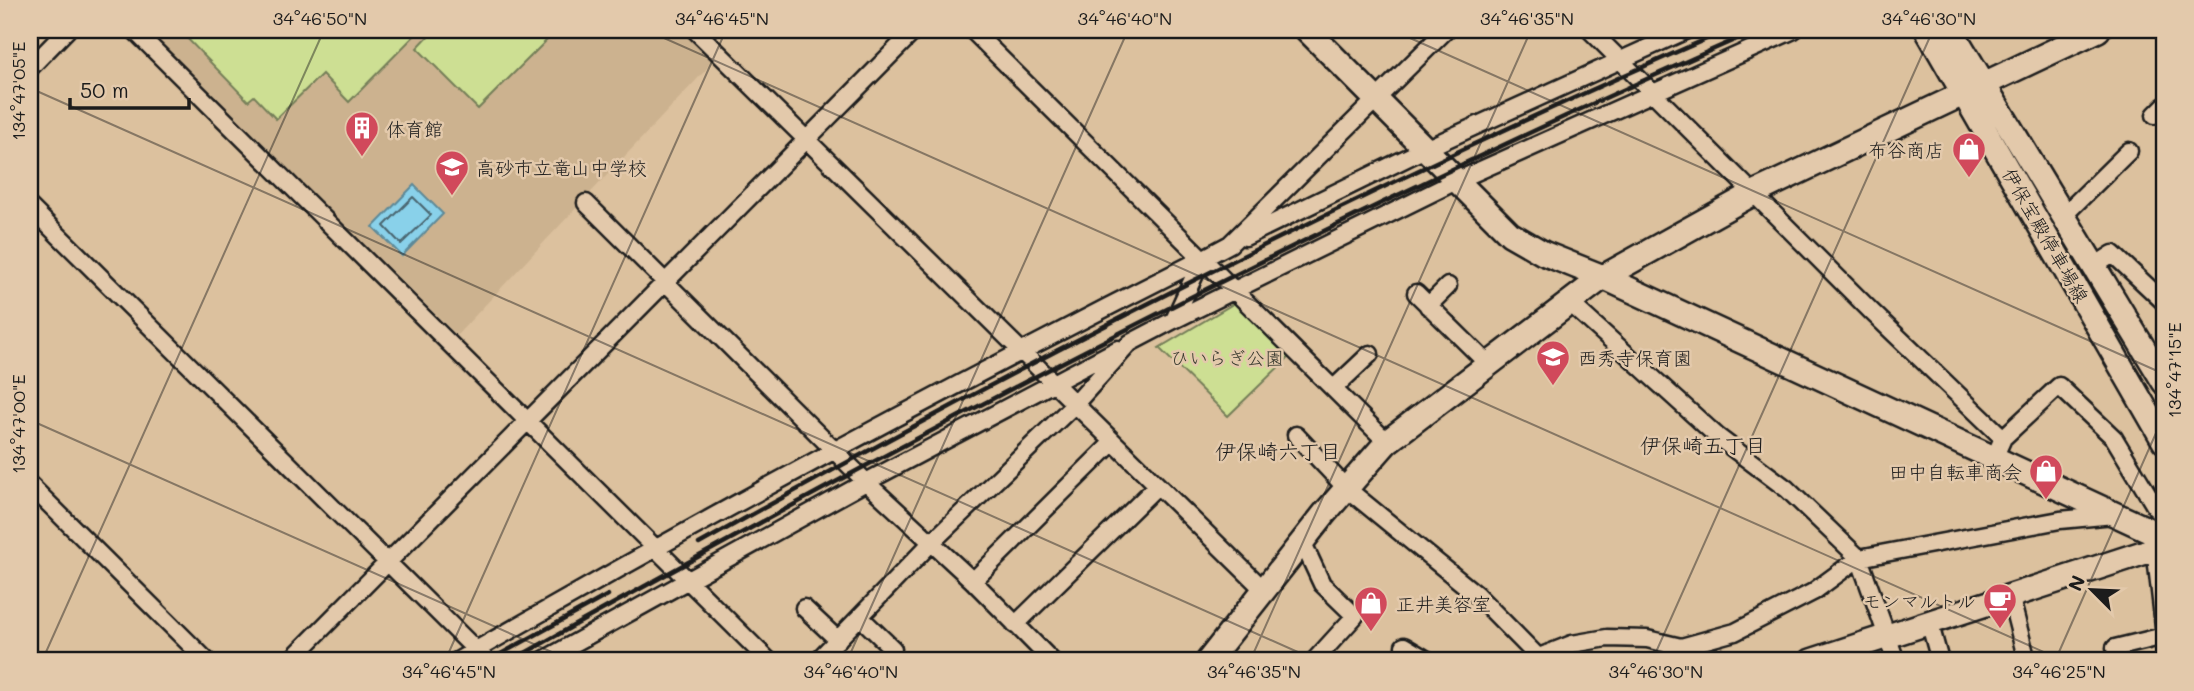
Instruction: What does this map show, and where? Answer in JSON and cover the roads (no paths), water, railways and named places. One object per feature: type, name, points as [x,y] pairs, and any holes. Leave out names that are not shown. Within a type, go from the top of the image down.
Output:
[{"type":"street","points":[[30,68],[67,30]]},
{"type":"street","points":[[134,30],[769,661]]},
{"type":"street","points":[[695,30],[1264,590]]},
{"type":"street","points":[[290,661],[915,30]]},
{"type":"street","points":[[972,30],[1387,442]]},
{"type":"street","points":[[1307,30],[1510,234],[1543,253],[1999,447],[2161,544]]},
{"type":"street","points":[[1230,244],[1446,30]]},
{"type":"street","points":[[1590,30],[1654,91],[1999,447]]},
{"type":"street","points":[[457,661],[482,656],[655,547],[1021,350],[1425,149],[1687,30]]},
{"type":"street","points":[[542,661],[866,482],[1235,289],[1456,181],[1794,30]]},
{"type":"street","name":"伊保宝殿停車場線","points":[[1927,30],[1974,89],[2063,216],[2164,382]]},
{"type":"street","name":"伊保宝殿停車場線","points":[[1951,30],[1974,89],[2164,441]]},
{"type":"street","points":[[1208,661],[1346,488],[1387,442],[1603,277],[1754,193],[2098,30]]},
{"type":"street","points":[[2063,216],[2129,151]]},
{"type":"street","points":[[586,203],[866,482],[973,581],[1052,661]]},
{"type":"street","points":[[30,207],[482,656]]},
{"type":"street","points":[[2093,267],[2113,254],[2164,302]]},
{"type":"street","points":[[1174,320],[1202,259]]},
{"type":"street","points":[[1428,306],[1448,286]]},
{"type":"street","points":[[1416,293],[1488,364]]},
{"type":"street","points":[[1569,302],[1718,437],[1787,489],[1859,558],[1889,635],[1896,661]]},
{"type":"street","points":[[817,661],[932,542],[1074,404],[1130,343]]},
{"type":"street","points":[[1334,388],[1370,354]]},
{"type":"street","points":[[1999,447],[2059,386],[2114,438],[2164,521]]},
{"type":"street","points":[[1296,435],[1346,488],[1477,595],[1533,659],[1572,644],[1607,638],[1647,639],[1681,647],[1735,632],[1813,592],[1859,558],[2060,520],[2115,515]]},
{"type":"street","points":[[973,581],[1113,442]]},
{"type":"street","points":[[30,485],[207,661]]},
{"type":"street","points":[[1015,625],[1157,486]]},
{"type":"street","points":[[1303,543],[1322,584],[1355,616],[1314,661]]},
{"type":"street","points":[[1811,661],[2161,544]]},
{"type":"street","points":[[2161,544],[2164,626]]},
{"type":"street","points":[[2010,595],[2027,661]]},
{"type":"street","points":[[804,608],[838,640]]},
{"type":"street","points":[[860,617],[893,649]]},
{"type":"street","points":[[1929,621],[1940,661]]},
{"type":"street","points":[[2117,661],[2115,648],[2164,636]]},
{"type":"street","points":[[1404,646],[1429,661]]},
{"type":"water","points":[[414,185],[443,214],[402,256],[373,227]]},
{"type":"railway","points":[[699,544],[951,406],[1207,274],[1465,148],[1727,30]]},
{"type":"railway","points":[[511,661],[817,492],[1126,330],[1439,175],[1757,30]]},
{"type":"railway","points":[[488,661],[608,595]]},
{"type":"place","name":"体育館","points":[[362,158]]},
{"type":"place","name":"布谷商店","points":[[1969,179]]},
{"type":"place","name":"高砂市立竜山中学校","points":[[452,197]]},
{"type":"place","name":"西秀寺保育園","points":[[1553,387]]},
{"type":"place","name":"田中自転車商会","points":[[2046,501]]},
{"type":"place","name":"モンマルトル","points":[[2000,630]]},
{"type":"place","name":"正井美容室","points":[[1371,633]]},
{"type":"district","name":"伊保崎五丁目","points":[[1703,444]]},
{"type":"district","name":"伊保崎六丁目","points":[[1278,450]]},
{"type":"park label","name":"ひいらぎ公園","points":[[1227,357]]}]
